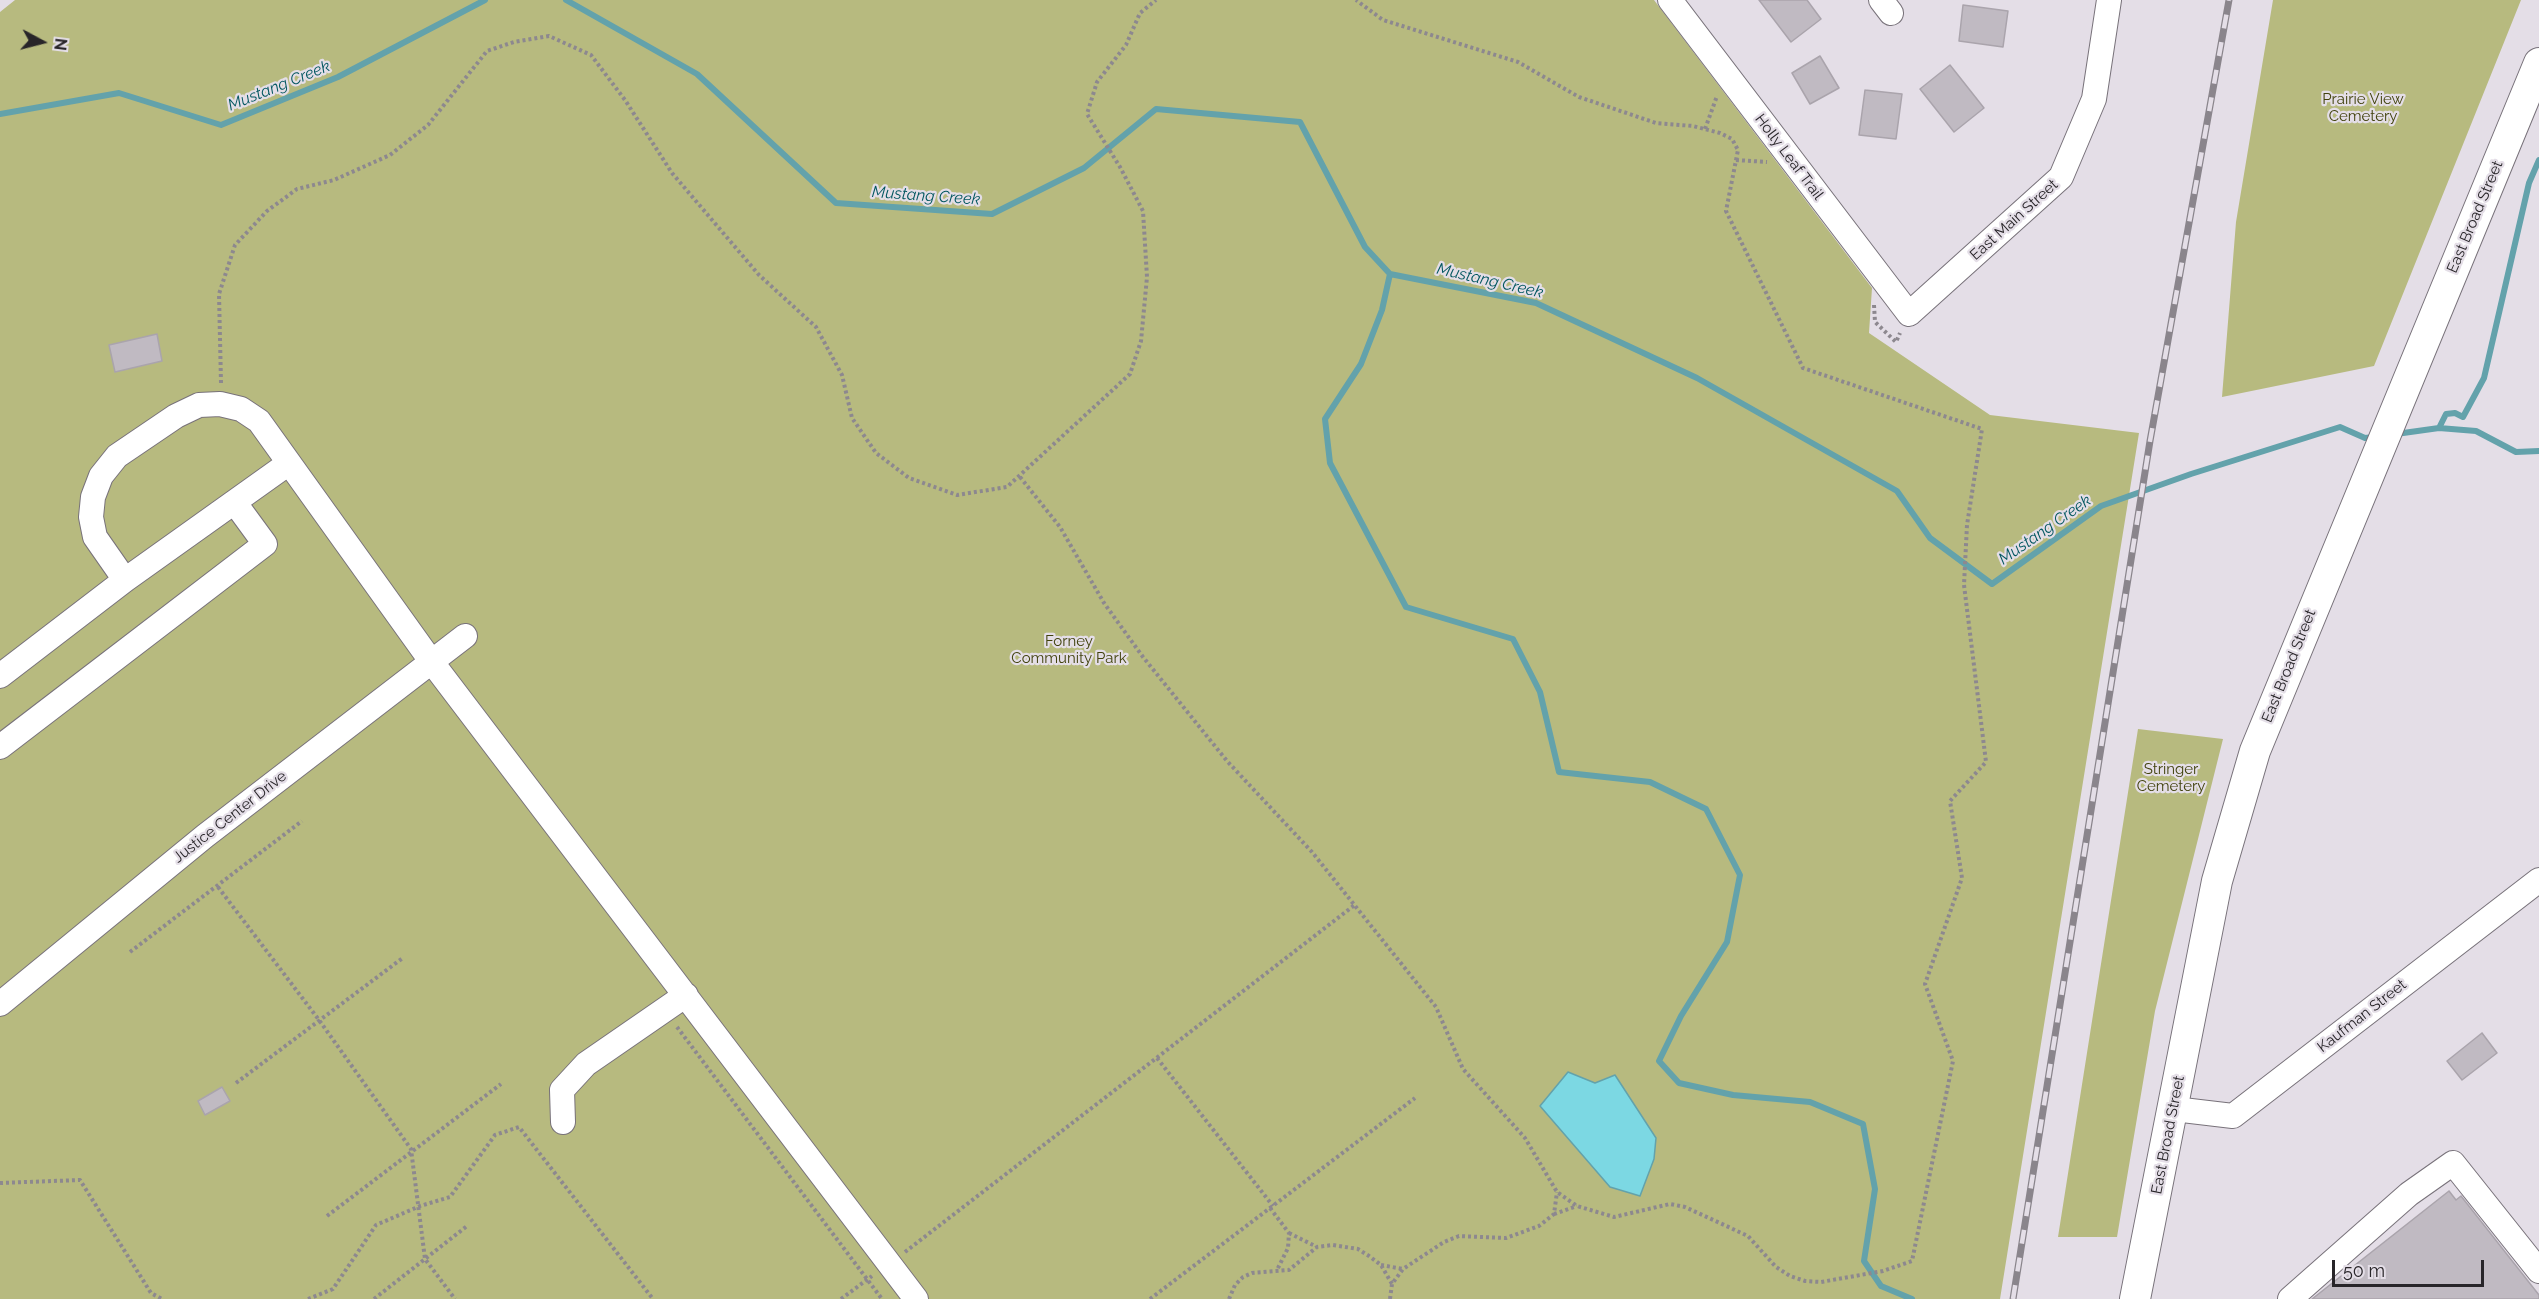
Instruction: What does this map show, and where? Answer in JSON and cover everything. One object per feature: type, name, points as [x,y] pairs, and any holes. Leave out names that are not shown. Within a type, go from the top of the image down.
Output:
[{"type":"main road","name":"East Broad Street","points":[[2135,1299],[2217,881],[2255,751],[2368,472],[2539,63]]},
{"type":"street","name":"Holly Leaf Trail","points":[[1670,0],[1909,314]]},
{"type":"street","name":"East Main Street","points":[[1909,314],[2061,177],[2094,99],[2109,0]]},
{"type":"street","points":[[125,580],[95,537],[93,527],[93,497],[101,476],[117,456],[176,416],[199,405],[220,404],[241,409],[259,421],[431,661],[916,1299]]},
{"type":"street","points":[[0,676],[125,580],[289,463]]},
{"type":"street","points":[[0,747],[265,544],[235,502]]},
{"type":"street","name":"Justice Center Drive","points":[[0,1004],[205,836],[465,636]]},
{"type":"street","name":"Kaufman Street","points":[[2174,1109],[2233,1116],[2539,880]]},
{"type":"street","points":[[563,1122],[562,1090],[586,1064],[686,996]]},
{"type":"street","points":[[2290,1299],[2409,1194],[2453,1163],[2539,1271]]},
{"type":"path","points":[[220,404],[219,294],[234,244],[267,211],[297,189],[334,180],[390,155],[428,125],[487,51],[514,42],[549,36],[591,55],[625,100],[672,173],[759,275],[816,327],[842,375],[852,418],[876,453],[909,478],[957,495],[1007,487],[1130,374],[1141,341],[1147,277],[1143,211],[1120,167],[1087,114],[1097,82],[1126,45],[1140,13],[1156,0]]},
{"type":"path","points":[[1020,477],[1060,527],[1104,603],[1143,657],[1227,760],[1312,852],[1356,904],[1436,1007],[1463,1069],[1525,1138],[1557,1192],[1577,1206],[1614,1217],[1670,1204],[1685,1207],[1748,1236],[1776,1267],[1804,1281],[1821,1282],[1883,1271],[1912,1261],[1953,1061],[1924,984],[1962,878],[1950,801],[1986,762],[1964,585],[1967,525],[1982,429],[1803,368],[1726,211],[1738,150],[1732,139],[1705,129],[1656,123],[1579,97],[1518,62],[1383,20],[1356,0]]},
{"type":"path","points":[[1705,129],[1719,92]]},
{"type":"path","points":[[1736,160],[1774,163]]},
{"type":"path","points":[[130,952],[302,821]]},
{"type":"path","points":[[218,887],[319,1020],[411,1149],[425,1259],[455,1299]]},
{"type":"path","points":[[841,1299],[1356,904]]},
{"type":"path","points":[[236,1083],[404,957]]},
{"type":"path","points":[[677,1027],[882,1299]]},
{"type":"path","points":[[1157,1058],[1272,1207],[1289,1233],[1317,1247],[1346,1246],[1358,1249],[1381,1265],[1403,1269]]},
{"type":"path","points":[[327,1216],[411,1149],[501,1084]]},
{"type":"path","points":[[1150,1299],[1415,1098]]},
{"type":"path","points":[[308,1299],[333,1289],[376,1225],[420,1206],[450,1197],[495,1135],[519,1127],[653,1299]]},
{"type":"path","points":[[0,1183],[80,1180],[151,1293],[162,1299]]},
{"type":"path","points":[[1554,1214],[1557,1192]]},
{"type":"path","points":[[1390,1299],[1392,1284],[1403,1269],[1459,1236],[1506,1238],[1539,1226],[1554,1214],[1577,1206]]},
{"type":"path","points":[[374,1299],[467,1226]]},
{"type":"path","points":[[1277,1270],[1288,1248],[1289,1233]]},
{"type":"path","points":[[1228,1299],[1235,1285],[1243,1277],[1252,1273],[1289,1270],[1317,1247]]},
{"type":"path","points":[[1381,1265],[1392,1284]]},
{"type":"green space","name":"Forney Community Park","points":[[15,0],[1654,0],[1872,288],[1869,333],[1990,415],[2139,433],[2000,1299],[0,1299],[0,12]]},
{"type":"green space","name":"Prairie View Cemetery","points":[[2273,0],[2521,0],[2374,366],[2222,397],[2236,222]]},
{"type":"green space","name":"Stringer Cemetery","points":[[2138,729],[2223,739],[2155,1011],[2117,1237],[2058,1237]]},
{"type":"water","points":[[1568,1072],[1595,1083],[1615,1075],[1656,1138],[1654,1159],[1640,1196],[1610,1187],[1540,1106]]},
{"type":"building","points":[[1759,0],[1807,0],[1821,19],[1791,42]]},
{"type":"building","points":[[1963,5],[2008,11],[2003,47],[1959,41]]},
{"type":"building","points":[[1820,56],[1839,88],[1810,104],[1792,73]]},
{"type":"building","points":[[1950,65],[1984,108],[1954,132],[1920,89]]},
{"type":"building","points":[[1865,90],[1902,94],[1896,139],[1859,135]]},
{"type":"building","points":[[157,334],[162,361],[115,372],[109,345]]},
{"type":"building","points":[[2482,1033],[2497,1053],[2462,1080],[2447,1061]]},
{"type":"building","points":[[222,1087],[230,1101],[205,1115],[198,1101]]},
{"type":"building","points":[[2449,1191],[2456,1200],[2461,1196],[2539,1295],[2539,1299],[2312,1299]]},
{"type":"waterway","name":"Mustang Creek","points":[[0,114],[119,93],[221,125],[338,77],[485,0]]},
{"type":"waterway","name":"Mustang Creek","points":[[566,0],[697,74],[836,203],[992,214],[1084,168],[1156,109],[1300,122],[1365,247],[1390,274],[1536,303],[1697,378],[1897,491],[1930,538],[1992,584],[2101,506],[2191,474],[2340,427],[2365,438],[2374,437]]},
{"type":"waterway","points":[[2439,428],[2446,414],[2455,413],[2463,417],[2484,378],[2529,183],[2539,160]]},
{"type":"waterway","points":[[1390,274],[1382,310],[1361,364],[1325,419],[1330,463],[1406,607],[1513,639],[1540,692],[1559,772],[1650,782],[1706,809],[1740,875],[1727,942],[1681,1016],[1659,1061],[1679,1083],[1733,1095],[1810,1102],[1863,1124],[1875,1189],[1864,1261],[1881,1286],[1912,1299]]},
{"type":"waterway","name":"Mustang Creek","points":[[2396,434],[2439,428],[2476,431],[2516,452],[2539,451]]},
{"type":"railway","points":[[2013,1299],[2150,441],[2229,0]]}]
